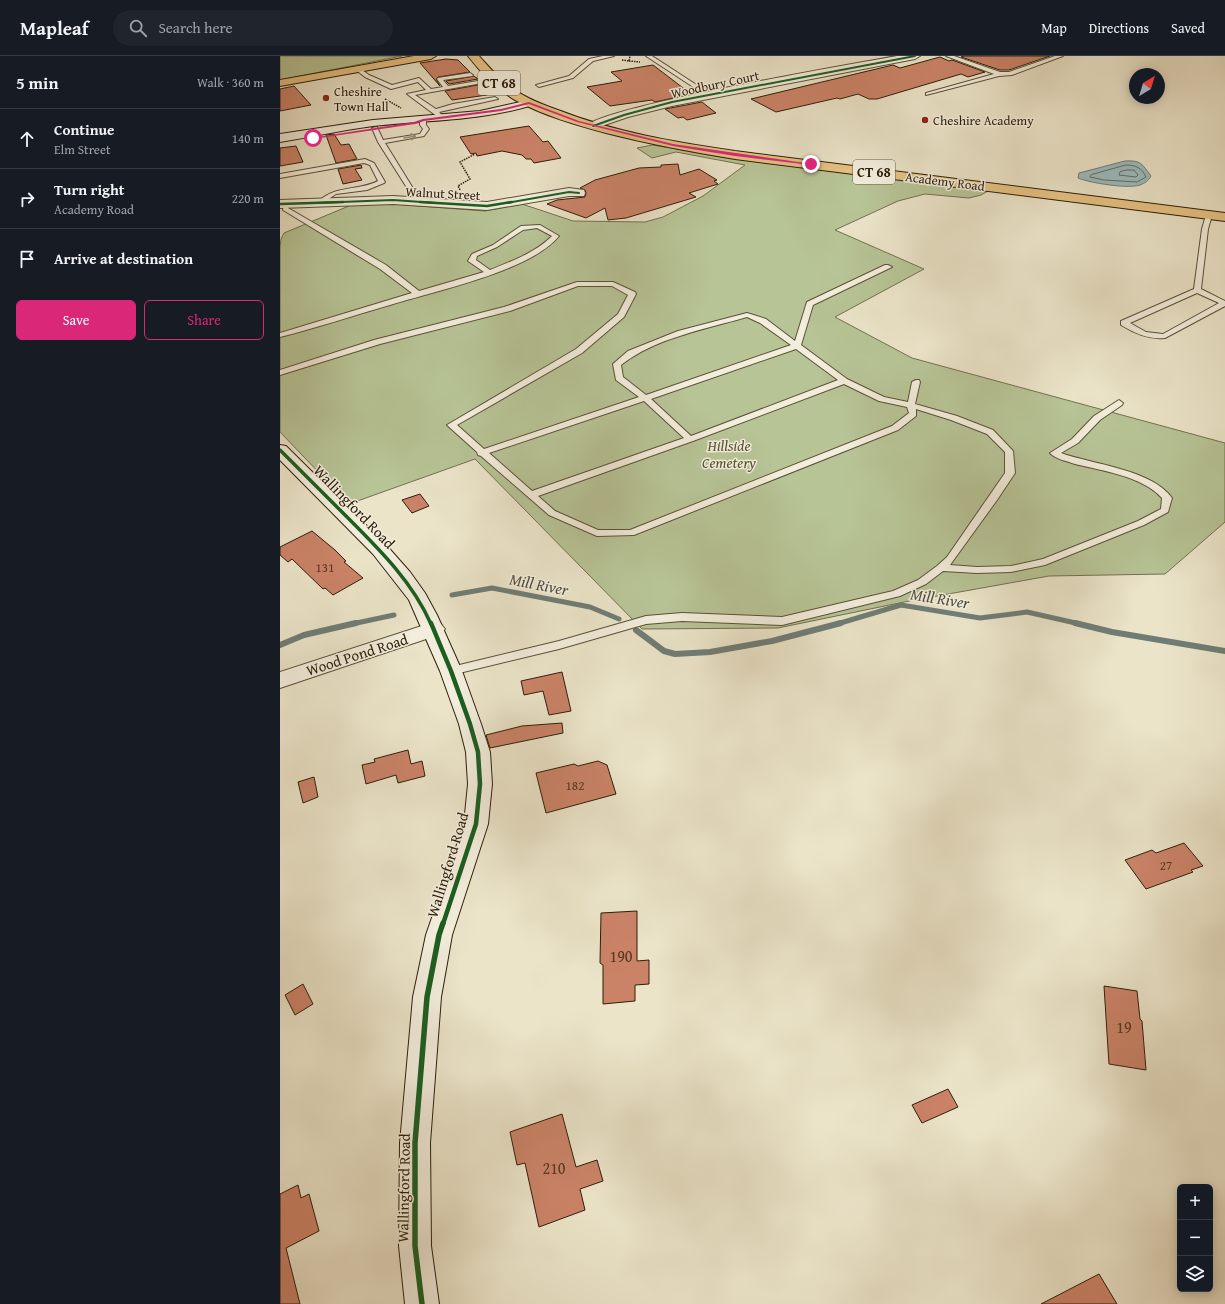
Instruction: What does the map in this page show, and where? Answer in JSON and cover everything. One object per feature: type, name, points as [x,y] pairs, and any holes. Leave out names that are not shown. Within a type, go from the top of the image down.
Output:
[{"type":"main road","points":[[280,83],[415,57],[431,56]]},
{"type":"main road","name":"Academy Road","points":[[473,56],[496,80],[514,95],[529,103],[593,126],[673,145],[715,152],[1225,217]]},
{"type":"street","name":"Woodbury Court","points":[[593,126],[638,111],[709,95],[825,71],[915,56]]},
{"type":"street","points":[[280,138],[374,126],[415,123],[439,114],[501,110],[529,103]]},
{"type":"street","points":[[280,143],[304,136]]},
{"type":"street","name":"Walnut Street","points":[[283,204],[321,202],[415,202],[487,206],[563,193],[579,193]]},
{"type":"street","name":"Wallingford Road","points":[[280,450],[384,556],[418,598],[434,629],[451,671],[470,724],[478,752],[480,784],[476,824],[439,934],[427,997],[415,1167],[415,1246],[422,1304]]},
{"type":"street","name":"Wood Pond Road","points":[[280,680],[434,629]]},
{"type":"lane","points":[[539,85],[571,77],[591,60],[610,56]]},
{"type":"lane","points":[[648,56],[709,95]]},
{"type":"lane","points":[[949,56],[999,74]]},
{"type":"lane","points":[[928,94],[999,74],[1010,74],[1060,56]]},
{"type":"lane","points":[[358,69],[367,76],[391,87],[419,80],[430,91]]},
{"type":"lane","points":[[446,88],[440,80],[470,74]]},
{"type":"lane","points":[[495,99],[453,106],[439,114],[410,94],[496,80]]},
{"type":"lane","points":[[381,142],[422,135],[426,129],[423,120]]},
{"type":"lane","points":[[374,126],[381,142],[412,191],[418,196],[415,202]]},
{"type":"lane","points":[[280,176],[365,161],[372,164],[382,182],[371,187],[332,193],[326,196],[321,202]]},
{"type":"lane","points":[[283,204],[285,209],[382,267],[418,294]]},
{"type":"lane","points":[[1209,215],[1205,228],[1199,284],[1197,290],[1124,323],[1132,329],[1157,338],[1165,336],[1224,303]]},
{"type":"lane","points":[[280,335],[490,273],[539,251],[556,236],[538,226],[521,228],[495,246],[474,255],[472,261],[490,273]]},
{"type":"lane","points":[[797,346],[810,304],[888,267]]},
{"type":"lane","points":[[280,373],[377,342],[507,309],[577,284],[613,284],[632,294],[621,315],[579,351],[451,425],[552,513],[597,533],[631,533],[895,428],[913,414],[911,405],[916,382]]},
{"type":"lane","points":[[1197,290],[1224,303]]},
{"type":"lane","points":[[451,671],[558,646],[646,620],[682,617],[782,621],[896,594],[922,582],[941,568],[959,547],[1010,473],[1008,451],[990,432],[954,418],[911,405],[882,399],[844,381],[763,321],[747,315],[681,333],[631,353],[617,364],[619,378],[645,398],[690,439]]},
{"type":"lane","points":[[482,453],[797,346]]},
{"type":"lane","points":[[530,495],[690,439],[844,381]]},
{"type":"lane","points":[[941,568],[977,570],[1010,569],[1045,562],[1141,523],[1165,510],[1167,498],[1159,490],[1142,479],[1072,460],[1054,453],[1075,441],[1097,418],[1119,403]]},
{"type":"path","points":[[629,61],[642,62]]},
{"type":"path","points":[[460,189],[458,186],[470,179],[460,162],[475,154]]},
{"type":"green space","points":[[280,56],[402,56],[280,80]]},
{"type":"green space","name":"Hillside Cemetery","points":[[652,145],[749,160],[988,191],[981,195],[969,198],[925,194],[898,201],[835,230],[924,269],[835,317],[912,358],[1225,443],[1225,522],[1165,574],[1049,576],[909,601],[778,628],[642,629],[475,459],[349,504],[280,432],[280,247],[281,239],[284,233],[356,203],[393,204],[485,211],[522,204],[573,221],[645,222],[663,217],[703,196],[745,165],[676,152],[652,158],[637,148]]},
{"type":"water","points":[[1125,161],[1135,161],[1141,164],[1151,176],[1148,181],[1134,186],[1118,186],[1078,178],[1079,173]]},
{"type":"building","points":[[1050,56],[1009,70],[1000,70],[961,57]]},
{"type":"building","points":[[940,57],[985,72],[968,77],[961,74],[877,99],[869,99],[858,94],[776,112],[751,99],[893,65],[900,68]]},
{"type":"building","points":[[446,59],[458,60],[470,72],[438,77],[436,79],[440,86],[420,63]]},
{"type":"building","points":[[653,65],[691,94],[655,102],[652,100],[610,106],[587,87],[622,81],[611,72]]},
{"type":"building","points":[[474,76],[478,79],[449,84],[446,81]]},
{"type":"building","points":[[483,84],[485,87],[481,87],[487,95],[452,100],[445,91]]},
{"type":"building","points":[[294,86],[311,105],[280,111],[280,89]]},
{"type":"building","points":[[702,102],[716,113],[687,120],[683,117],[678,118],[665,109]]},
{"type":"building","points":[[529,126],[543,142],[548,141],[561,158],[534,163],[531,159],[526,159],[522,155],[502,151],[477,156],[476,153],[471,154],[460,137]]},
{"type":"building","points":[[334,134],[341,145],[349,144],[357,159],[336,163],[326,135]]},
{"type":"building","points":[[296,146],[303,162],[280,166],[280,148]]},
{"type":"building","points":[[678,164],[680,175],[699,169],[717,180],[714,181],[718,184],[689,193],[696,197],[626,218],[608,220],[605,208],[586,218],[547,204],[557,200],[585,197],[585,190],[580,188],[595,180],[639,168],[661,167],[661,165]]},
{"type":"building","points":[[361,165],[362,168],[355,169],[362,180],[343,184],[338,169]]},
{"type":"building","points":[[420,494],[429,506],[412,513],[402,500]]},
{"type":"building","points":[[312,531],[335,550],[346,561],[344,562],[363,578],[333,595],[325,588],[323,589],[292,559],[288,562],[280,555],[280,547]]},
{"type":"building","points":[[562,672],[571,711],[549,715],[543,691],[524,695],[521,681]]},
{"type":"building","points":[[562,723],[563,733],[490,748],[486,735],[522,726]]},
{"type":"building","points":[[408,750],[411,764],[422,761],[425,776],[398,783],[396,775],[366,784],[362,765],[375,762],[374,759]]},
{"type":"building","points":[[598,761],[607,765],[616,794],[546,813],[536,773],[574,764],[578,766]]},
{"type":"building","points":[[314,777],[318,797],[303,803],[298,782]]},
{"type":"building","points":[[1184,843],[1203,866],[1191,870],[1193,872],[1146,889],[1125,860],[1152,850],[1156,853]]},
{"type":"building","points":[[637,911],[637,961],[649,960],[649,984],[635,985],[635,1001],[603,1004],[603,965],[600,963],[601,913]]},
{"type":"building","points":[[303,984],[313,1004],[295,1015],[285,995]]},
{"type":"building","points":[[1104,986],[1137,991],[1140,1019],[1142,1021],[1146,1070],[1109,1064]]},
{"type":"building","points":[[948,1089],[958,1107],[922,1123],[912,1105]]},
{"type":"building","points":[[562,1114],[576,1167],[597,1160],[603,1181],[580,1189],[585,1210],[539,1227],[525,1163],[517,1165],[510,1132]]},
{"type":"building","points":[[298,1185],[301,1198],[309,1194],[319,1231],[286,1248],[300,1304],[280,1304],[280,1194]]},
{"type":"building","points":[[1099,1274],[1117,1304],[1041,1304]]},
{"type":"waterway","name":"Mill River","points":[[452,595],[492,588],[590,607],[619,619]]},
{"type":"waterway","name":"Mill River","points":[[837,624],[901,605],[980,618],[1027,612],[1080,624]]},
{"type":"waterway","name":"Mill River","points":[[352,624],[394,615]]},
{"type":"waterway","name":"Mill River","points":[[280,645],[304,635],[356,623]]},
{"type":"waterway","name":"Mill River","points":[[636,630],[664,651],[675,654],[710,652],[772,641],[841,623]]},
{"type":"waterway","name":"Mill River","points":[[1075,623],[1112,632],[1225,651]]},
{"type":"cycle path","points":[[593,126],[640,110],[672,102],[818,73],[915,56]]},
{"type":"cycle path","points":[[280,204],[393,200],[487,206],[569,192],[579,193]]},
{"type":"cycle path","points":[[280,450],[380,550],[403,577],[418,598],[451,671],[470,724],[478,752],[480,784],[476,824],[439,935],[427,997],[415,1143],[415,1246],[422,1304]]},
{"type":"place","name":"Cheshire Town Hall","points":[[326,98]]},
{"type":"place","name":"Cheshire Academy","points":[[925,120]]},
{"type":"route","points":[[313,138],[415,123],[423,120],[501,110],[529,103],[578,122],[673,145],[735,155],[811,164]]}]
